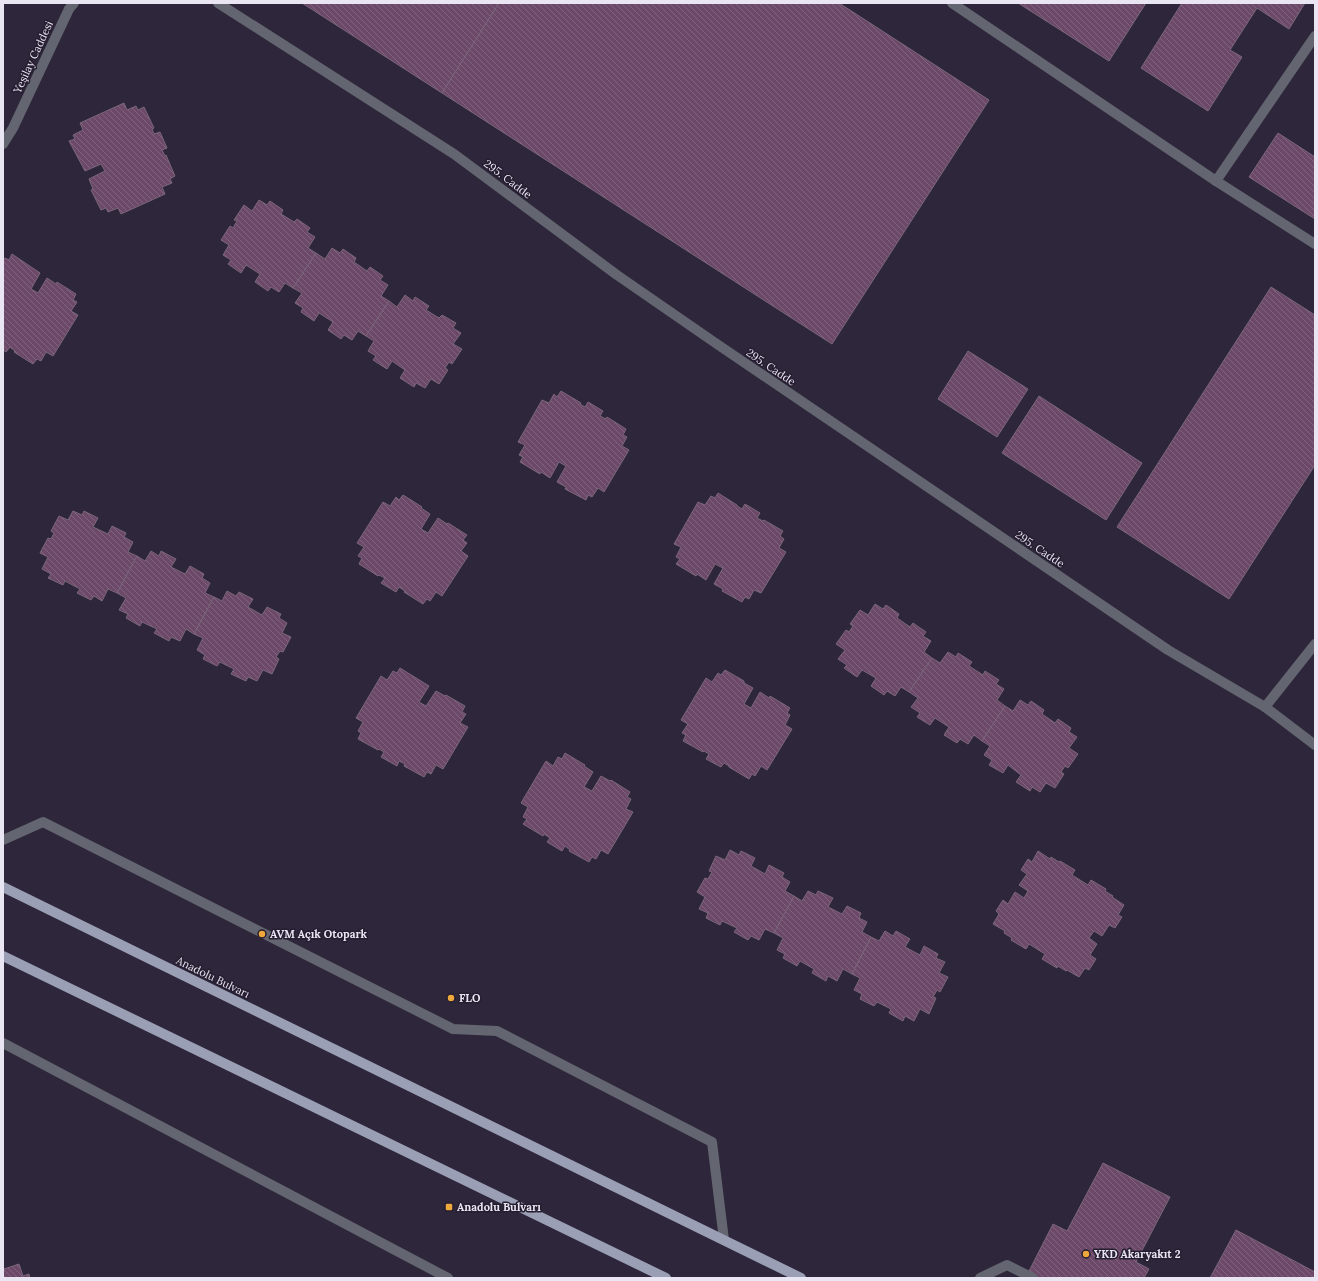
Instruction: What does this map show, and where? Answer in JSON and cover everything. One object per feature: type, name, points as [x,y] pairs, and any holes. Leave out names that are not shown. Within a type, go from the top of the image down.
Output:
[{"type":"main road","name":"Anadolu Bulvarı","points":[[3,887],[801,1278]]},
{"type":"main road","points":[[3,956],[666,1278]]},
{"type":"street","name":"Yeşilay Caddesi","points":[[3,144],[13,128],[69,9],[74,3]]},
{"type":"street","name":"295. Cadde","points":[[218,3],[454,154],[617,275],[695,329],[1168,650],[1265,707],[1315,745]]},
{"type":"street","points":[[952,3],[1216,180],[1315,244]]},
{"type":"street","points":[[1216,180],[1315,36]]},
{"type":"street","points":[[1265,707],[1315,644]]},
{"type":"street","points":[[3,840],[42,822],[453,1029],[497,1031],[712,1142],[724,1240]]},
{"type":"street","points":[[3,1043],[448,1278]]},
{"type":"street","points":[[980,1278],[1007,1265],[1033,1278]]},
{"type":"building","points":[[302,3],[499,3],[442,93]]},
{"type":"building","points":[[499,3],[839,3],[989,100],[832,344],[442,93]]},
{"type":"building","points":[[1018,3],[1146,3],[1109,61]]},
{"type":"building","points":[[1182,3],[1305,3],[1289,29],[1257,8],[1230,50],[1242,57],[1208,111],[1141,68]]},
{"type":"building","points":[[124,103],[127,110],[136,106],[138,110],[144,107],[154,128],[152,129],[154,134],[160,132],[167,148],[162,150],[165,156],[166,155],[175,176],[170,179],[172,183],[162,187],[165,194],[121,214],[118,208],[108,212],[106,208],[101,210],[91,190],[93,189],[89,179],[105,171],[101,164],[85,171],[69,141],[75,139],[73,135],[83,130],[80,123]]},
{"type":"building","points":[[1278,133],[1315,157],[1315,219],[1249,177]]},
{"type":"building","points":[[259,200],[267,205],[270,201],[283,210],[281,214],[294,222],[297,219],[310,228],[307,232],[315,237],[308,248],[316,253],[293,288],[285,283],[279,292],[271,287],[268,291],[255,282],[260,274],[246,265],[241,273],[228,264],[231,260],[223,255],[229,245],[221,240],[230,226],[233,228],[237,221],[234,220],[244,205],[252,211]]},
{"type":"building","points":[[332,248],[340,253],[343,249],[356,258],[354,262],[367,271],[370,267],[383,276],[380,280],[388,285],[381,296],[389,301],[366,336],[358,331],[352,340],[344,335],[341,339],[328,330],[333,322],[319,313],[314,321],[301,312],[303,308],[295,303],[302,293],[293,288],[316,253],[325,259]]},
{"type":"building","points":[[12,254],[40,273],[31,289],[38,293],[47,278],[56,284],[57,282],[76,294],[73,300],[77,302],[71,311],[78,315],[53,356],[46,352],[41,361],[37,359],[33,364],[14,352],[15,351],[10,347],[6,352],[3,350],[3,261],[5,258],[9,260]]},
{"type":"building","points":[[1271,287],[1315,315],[1315,465],[1229,599],[1117,527]]},
{"type":"building","points":[[405,295],[413,301],[415,297],[429,306],[426,310],[439,318],[442,315],[456,323],[453,328],[461,333],[453,344],[462,349],[452,364],[449,362],[445,368],[448,370],[439,384],[431,379],[425,388],[416,383],[414,387],[400,378],[405,370],[392,361],[387,369],[373,360],[376,356],[368,351],[374,341],[366,336],[389,301],[397,307]]},
{"type":"building","points":[[968,351],[1028,389],[997,437],[938,399]]},
{"type":"building","points":[[561,391],[585,407],[588,402],[603,411],[600,416],[606,419],[607,417],[626,429],[623,435],[627,437],[622,446],[629,450],[604,492],[598,488],[592,497],[588,495],[586,500],[565,489],[566,487],[557,482],[566,466],[559,462],[550,478],[520,462],[523,457],[519,455],[525,445],[518,442],[542,400],[549,403],[554,394],[557,397]]},
{"type":"building","points":[[1039,396],[1142,463],[1106,520],[1002,453]]},
{"type":"building","points":[[718,493],[742,509],[745,504],[760,513],[757,518],[763,521],[764,520],[783,531],[780,536],[784,539],[779,548],[786,552],[761,593],[754,590],[749,599],[745,597],[742,602],[722,591],[723,589],[714,584],[723,568],[715,564],[706,580],[676,564],[680,559],[676,557],[681,547],[674,544],[698,502],[705,505],[711,496],[715,498]]},
{"type":"building","points":[[403,495],[430,514],[421,529],[428,533],[438,518],[467,535],[463,540],[467,543],[461,551],[468,556],[442,596],[436,592],[430,601],[427,599],[423,604],[399,587],[396,592],[381,583],[385,578],[379,575],[378,576],[359,564],[362,558],[358,556],[364,547],[357,543],[383,502],[390,506],[396,497],[399,500]]},
{"type":"building","points":[[73,511],[82,515],[84,511],[98,518],[93,527],[108,534],[112,526],[126,533],[124,537],[133,542],[128,552],[137,556],[117,593],[108,589],[102,601],[94,596],[91,600],[77,593],[80,589],[65,581],[63,585],[48,578],[51,574],[42,569],[48,557],[40,553],[48,538],[51,539],[54,533],[51,531],[59,516],[68,520]]},
{"type":"building","points":[[151,551],[159,556],[161,551],[176,559],[171,567],[185,574],[190,566],[204,574],[202,578],[210,583],[205,593],[214,597],[194,634],[186,629],[180,641],[171,637],[169,641],[154,633],[157,629],[142,622],[140,626],[126,618],[128,614],[119,610],[126,598],[117,593],[137,556],[145,561]]},
{"type":"building","points":[[227,591],[236,596],[239,592],[253,599],[248,607],[262,615],[267,607],[281,614],[279,618],[287,623],[282,633],[291,637],[283,652],[280,651],[276,657],[279,659],[272,674],[263,670],[257,681],[248,677],[246,681],[231,674],[234,669],[220,662],[217,666],[203,659],[205,655],[197,650],[203,638],[194,634],[214,597],[222,601]]},
{"type":"building","points":[[875,604],[883,609],[886,605],[899,614],[897,618],[910,627],[913,623],[926,632],[923,636],[931,641],[924,652],[932,658],[909,692],[901,687],[895,696],[887,691],[884,695],[871,686],[876,678],[862,670],[857,677],[844,668],[847,665],[838,659],[845,650],[836,644],[846,630],[849,632],[853,626],[850,624],[860,610],[868,615]]},
{"type":"building","points":[[948,652],[956,657],[958,653],[972,662],[969,666],[983,675],[985,671],[999,680],[996,684],[1004,689],[997,700],[1005,706],[982,741],[974,735],[968,744],[960,739],[957,743],[944,735],[949,727],[935,718],[930,725],[917,717],[920,713],[911,707],[918,698],[909,692],[932,658],[940,663]]},
{"type":"building","points":[[400,668],[429,686],[419,702],[426,706],[436,691],[465,706],[462,712],[466,714],[460,723],[468,727],[443,769],[436,765],[431,774],[427,772],[424,777],[404,766],[405,764],[399,761],[397,766],[381,757],[384,752],[358,739],[361,733],[358,731],[363,722],[356,718],[381,676],[387,680],[393,671],[397,673]]},
{"type":"building","points":[[725,670],[753,688],[744,704],[751,708],[760,692],[790,708],[787,713],[790,715],[785,725],[792,729],[767,770],[761,766],[755,776],[752,774],[749,779],[724,763],[721,767],[706,759],[709,754],[683,741],[686,735],[682,733],[688,724],[681,720],[706,678],[712,682],[718,673],[721,675]]},
{"type":"building","points":[[1020,700],[1028,705],[1031,701],[1044,710],[1042,714],[1055,723],[1058,719],[1071,728],[1069,732],[1077,737],[1069,748],[1078,754],[1068,768],[1065,766],[1061,772],[1064,774],[1055,788],[1046,783],[1040,792],[1032,787],[1030,791],[1016,782],[1021,775],[1008,765],[1003,773],[989,765],[992,760],[984,755],[990,746],[982,741],[1005,706],[1013,711]]},
{"type":"building","points":[[565,753],[585,765],[584,766],[593,772],[584,787],[592,791],[601,776],[610,781],[611,780],[630,792],[627,797],[631,799],[626,809],[633,812],[608,854],[601,850],[596,859],[592,857],[589,862],[569,851],[570,850],[565,846],[562,851],[547,842],[550,838],[544,834],[543,836],[523,824],[527,819],[523,817],[528,807],[521,803],[546,761],[553,766],[558,757],[562,759]]},
{"type":"building","points":[[730,850],[739,855],[741,851],[755,858],[751,866],[765,874],[769,865],[784,873],[782,877],[790,882],[785,891],[794,896],[774,933],[765,929],[759,940],[751,936],[748,940],[734,932],[737,928],[722,921],[720,925],[706,918],[708,913],[699,909],[705,897],[697,892],[705,878],[708,879],[712,872],[709,871],[716,856],[725,860]]},
{"type":"building","points":[[1038,851],[1050,859],[1051,857],[1075,870],[1072,875],[1088,885],[1091,880],[1106,889],[1105,891],[1124,905],[1118,915],[1122,917],[1115,928],[1109,925],[1102,936],[1094,931],[1089,938],[1097,944],[1090,955],[1096,959],[1089,970],[1085,968],[1079,977],[1058,966],[1057,968],[1042,959],[1045,954],[1029,944],[1026,949],[1011,940],[1012,938],[1004,933],[1005,931],[993,924],[999,914],[996,911],[1003,900],[1008,904],[1015,892],[1024,898],[1028,891],[1019,885],[1027,874],[1021,870],[1028,859],[1032,862]]},
{"type":"building","points":[[808,891],[816,895],[818,891],[833,898],[828,907],[842,914],[847,906],[861,913],[859,918],[867,922],[862,932],[871,937],[852,974],[843,969],[837,981],[828,976],[826,981],[812,973],[814,969],[800,961],[797,966],[783,958],[785,954],[777,950],[783,938],[774,933],[794,896],[802,901]]},
{"type":"building","points":[[885,931],[893,936],[896,931],[910,939],[905,947],[920,955],[924,946],[938,954],[936,958],[945,962],[939,973],[948,977],[940,992],[937,990],[933,997],[936,998],[929,1014],[920,1009],[914,1021],[905,1016],[903,1021],[889,1013],[891,1009],[877,1002],[874,1006],[860,999],[862,994],[854,990],[860,978],[852,974],[871,937],[879,941]]},
{"type":"building","points":[[1103,1163],[1170,1197],[1136,1262],[1149,1269],[1144,1278],[1026,1277],[1053,1224],[1067,1231]]},
{"type":"building","points":[[1236,1230],[1315,1272],[1315,1278],[1210,1278]]},
{"type":"building","points":[[19,1264],[23,1276],[29,1274],[30,1278],[3,1278],[3,1265],[4,1269]]},
{"type":"place","name":"AVM Açık Otopark","points":[[262,934]]},
{"type":"place","name":"FLO","points":[[451,998]]},
{"type":"place","name":"Anadolu Bulvarı","points":[[449,1207]]},
{"type":"place","name":"YKD Akaryakıt 2","points":[[1086,1254]]}]
